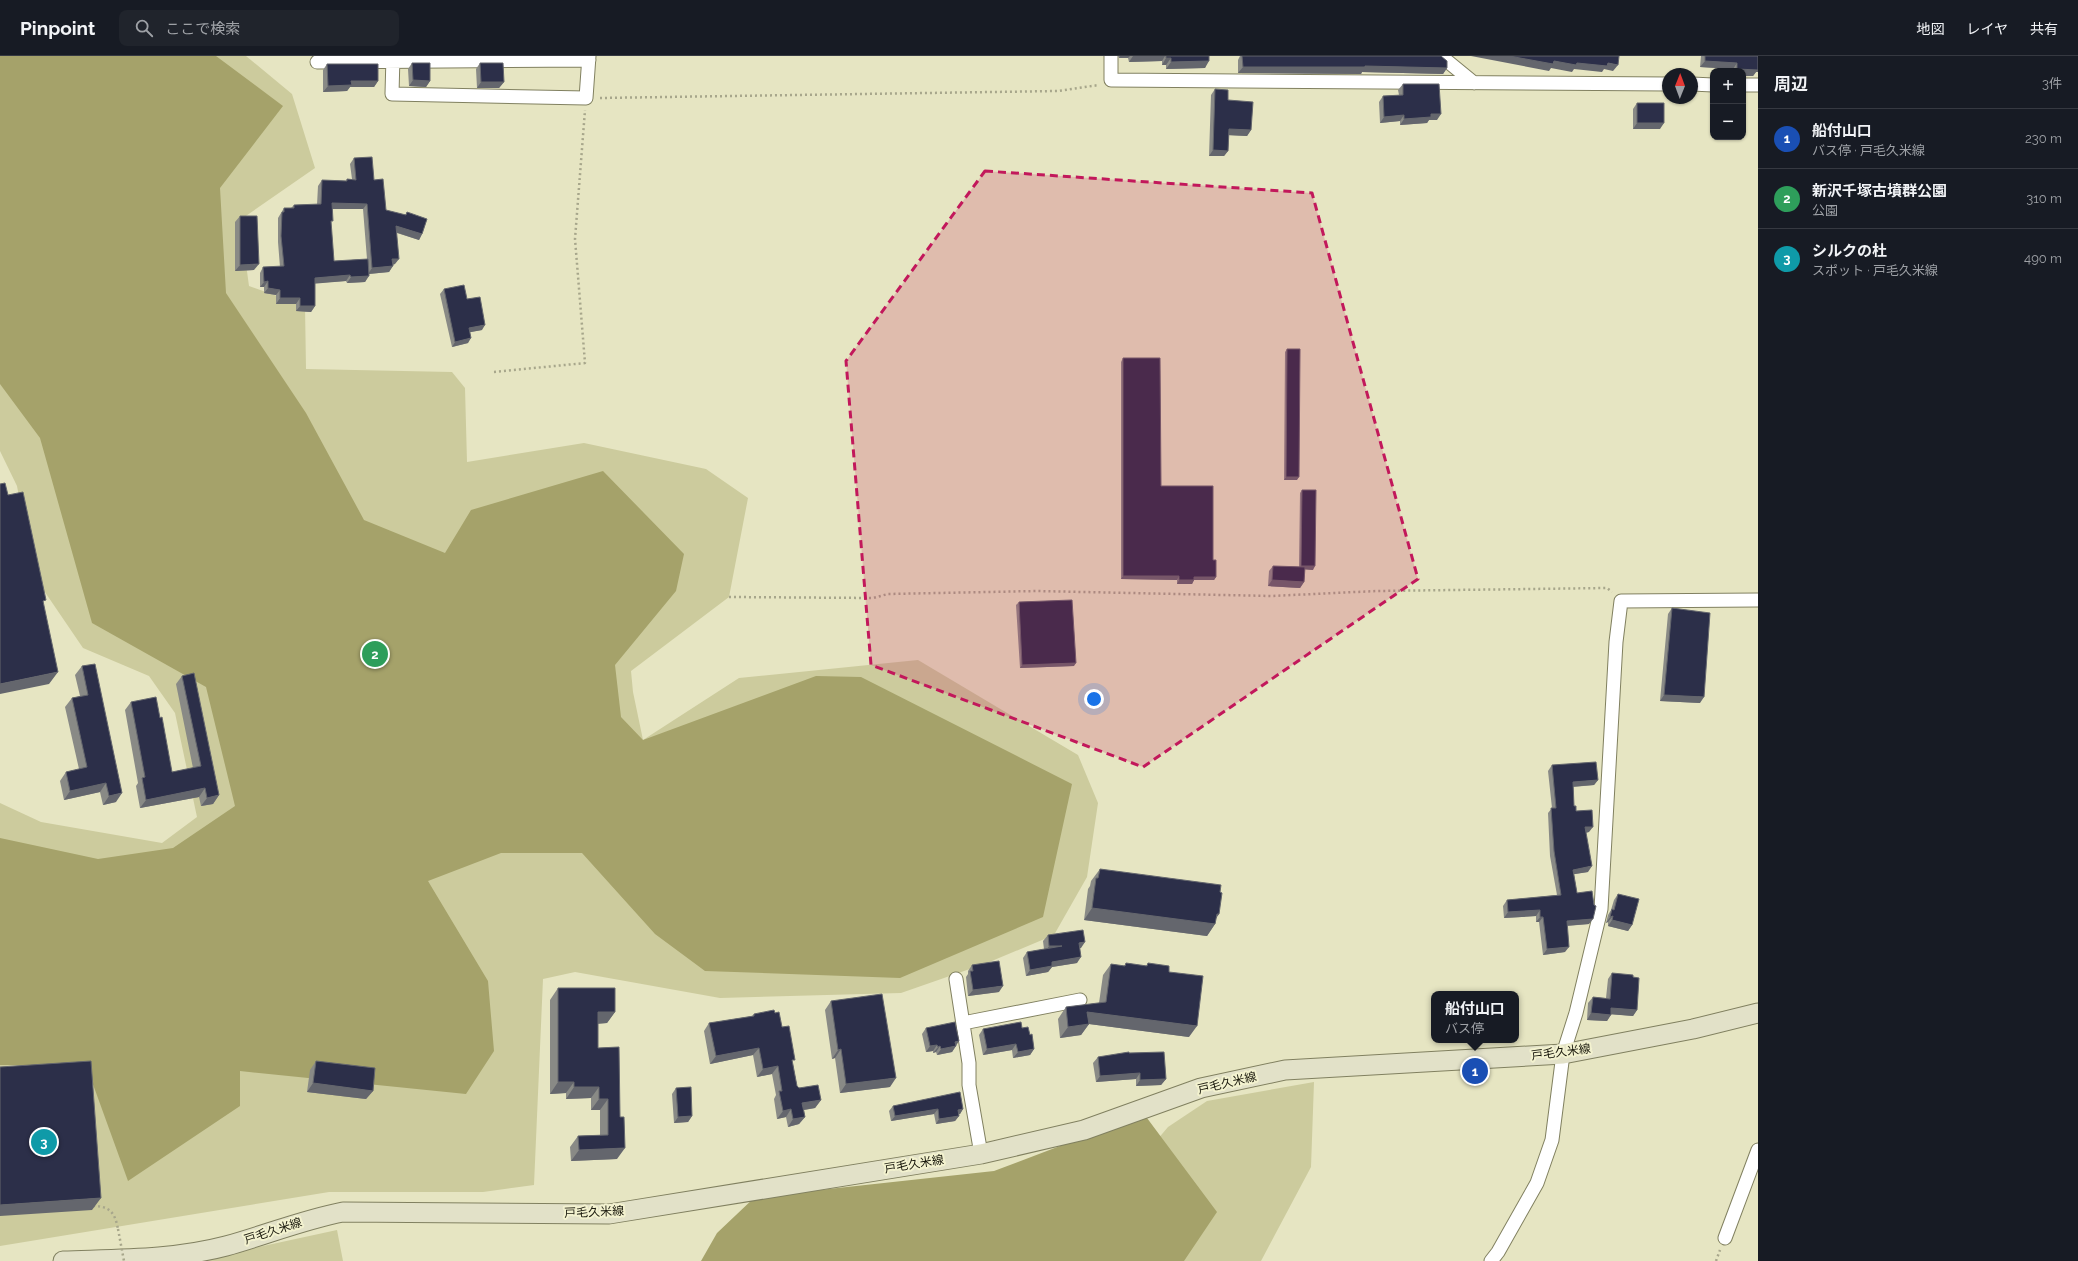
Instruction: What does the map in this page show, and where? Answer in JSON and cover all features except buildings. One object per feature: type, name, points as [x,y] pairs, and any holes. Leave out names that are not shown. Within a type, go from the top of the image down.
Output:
[{"type":"main road","name":"戸毛久米線","points":[[63,1261],[168,1257],[226,1246],[314,1218],[342,1212],[609,1214],[981,1154],[1084,1130],[1201,1088],[1285,1070],[1563,1054],[1692,1029],[1758,1013]]},
{"type":"street","points":[[1111,56],[1111,80],[1662,84]]},
{"type":"street","points":[[1441,56],[1474,83]]},
{"type":"street","points":[[317,62],[393,58],[589,58],[586,98],[392,94],[393,58]]},
{"type":"street","points":[[1698,84],[1710,85]]},
{"type":"street","points":[[1746,85],[1758,85]]},
{"type":"street","points":[[1494,1258],[1537,1183],[1552,1140],[1563,1054],[1576,1013],[1601,909],[1616,642],[1621,601],[1758,600]]},
{"type":"street","points":[[956,979],[969,1063],[969,1085],[981,1154]]},
{"type":"street","points":[[963,1023],[1080,1000]]},
{"type":"street","points":[[1725,1238],[1758,1150]]},
{"type":"path","points":[[494,372],[585,363],[575,239],[586,98],[1058,91],[1107,84],[1111,80]]},
{"type":"path","points":[[729,597],[873,598],[888,594],[1037,591],[1272,596],[1377,591],[1607,588],[1621,601]]},
{"type":"path","points":[[92,1206],[100,1206],[111,1210],[116,1218],[124,1261]]},
{"type":"highlighted area","points":[[985,171],[1312,193],[1418,579],[1143,767],[871,665],[846,361]]},
{"type":"green space","points":[[0,56],[246,56],[292,94],[315,168],[240,220],[249,286],[305,306],[306,369],[452,372],[465,388],[467,462],[584,443],[706,469],[748,498],[729,597],[631,671],[633,692],[643,740],[739,678],[918,660],[1078,755],[1098,803],[1087,877],[1054,935],[987,963],[901,993],[720,998],[575,972],[543,979],[534,1185],[483,1192],[329,1192],[0,1246],[0,803],[41,822],[162,843],[197,817],[175,713],[149,676],[83,648],[34,576],[17,486],[0,451]]},
{"type":"green space","points":[[1314,1082],[1311,1167],[1261,1261],[737,1261],[1117,1187],[1168,1127],[1207,1101]]},
{"type":"green space","points":[[337,1230],[343,1261],[195,1261]]},
{"type":"shaded area","points":[[0,56],[216,56],[283,106],[220,188],[226,293],[306,413],[364,520],[445,553],[471,510],[603,471],[684,554],[676,591],[615,665],[621,717],[643,740],[816,676],[861,677],[1072,784],[1043,917],[900,978],[705,971],[655,934],[582,853],[501,853],[428,881],[488,981],[494,1051],[466,1094],[240,1071],[240,1106],[128,1181],[86,1065],[0,1065],[0,838],[98,859],[173,848],[235,806],[206,687],[92,623],[40,438],[0,384]]},
{"type":"shaded area","points":[[1144,1114],[1217,1212],[1184,1261],[701,1261],[717,1233],[755,1197],[994,1171]]},
{"type":"place","name":"新沢千塚古墳群公園","points":[[375,654]]},
{"type":"place","name":"船付山口","points":[[1475,1071]]},
{"type":"place","name":"シルクの杜","points":[[44,1142]]}]
